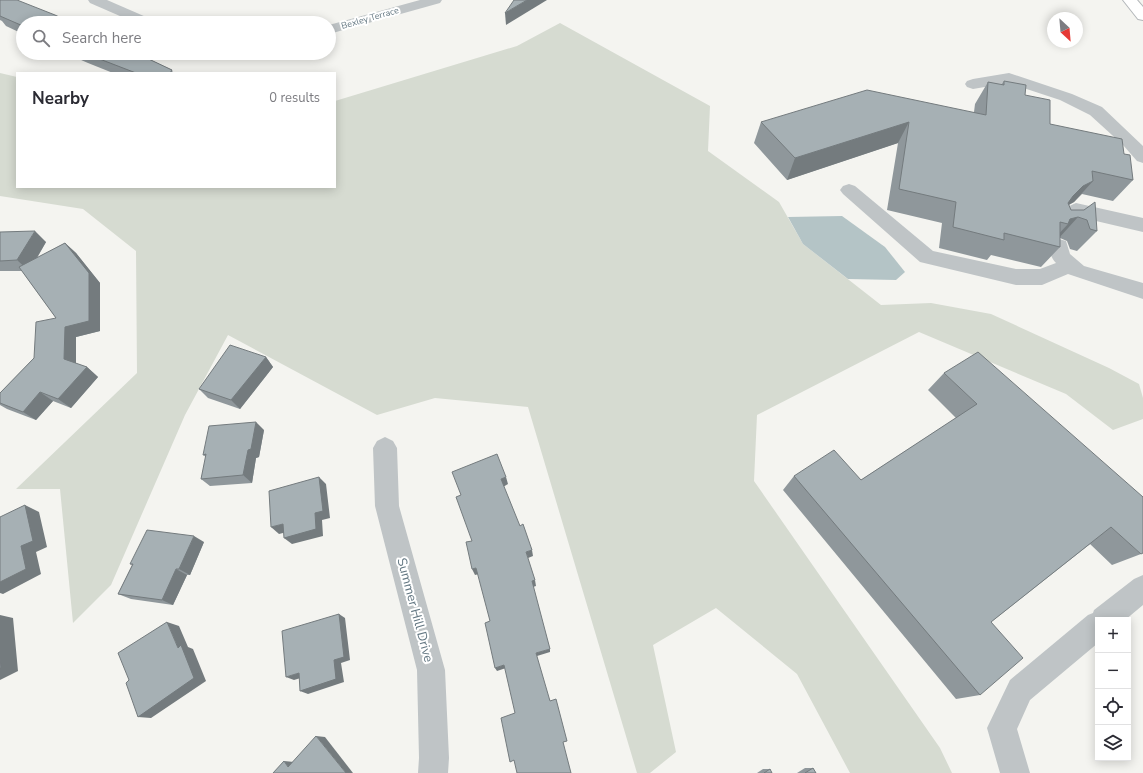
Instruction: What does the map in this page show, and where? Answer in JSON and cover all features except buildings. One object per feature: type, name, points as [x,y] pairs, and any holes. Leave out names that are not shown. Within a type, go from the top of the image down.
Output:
[{"type":"highway","points":[[1130,0],[1143,16]]},
{"type":"street","points":[[95,0],[132,16]]},
{"type":"street","name":"Bexley Terrace","points":[[336,28],[435,0]]},
{"type":"street","points":[[973,84],[1009,78],[1066,97],[1096,111],[1129,141],[1143,157]]},
{"type":"street","points":[[849,190],[927,257],[1016,276],[1042,277],[1070,265]]},
{"type":"street","points":[[1060,224],[1076,210],[1143,225]]},
{"type":"street","points":[[1058,246],[1062,257],[1077,271],[1143,291]]},
{"type":"street","name":"Summer Hill Drive","points":[[385,448],[387,506],[430,670],[434,758],[433,773]]},
{"type":"street","points":[[1108,617],[1143,588]]},
{"type":"street","points":[[1016,773],[1002,728],[1020,690],[1095,628]]},
{"type":"shaded area","points":[[560,23],[710,106],[708,151],[779,202],[803,244],[881,305],[931,303],[991,314],[1109,368],[1139,384],[1143,398],[1143,419],[1113,430],[1066,394],[919,332],[757,415],[754,481],[940,748],[952,773],[850,773],[797,674],[716,608],[653,645],[676,752],[650,773],[637,773],[528,407],[435,398],[377,415],[228,335],[185,415],[111,585],[73,623],[60,489],[16,489],[137,373],[136,251],[83,209],[0,196],[0,73],[16,77],[16,188],[336,188],[336,101],[517,46]]},
{"type":"shaded area","points":[[842,216],[885,247],[905,272],[896,280],[848,279],[803,244],[788,217]]}]
